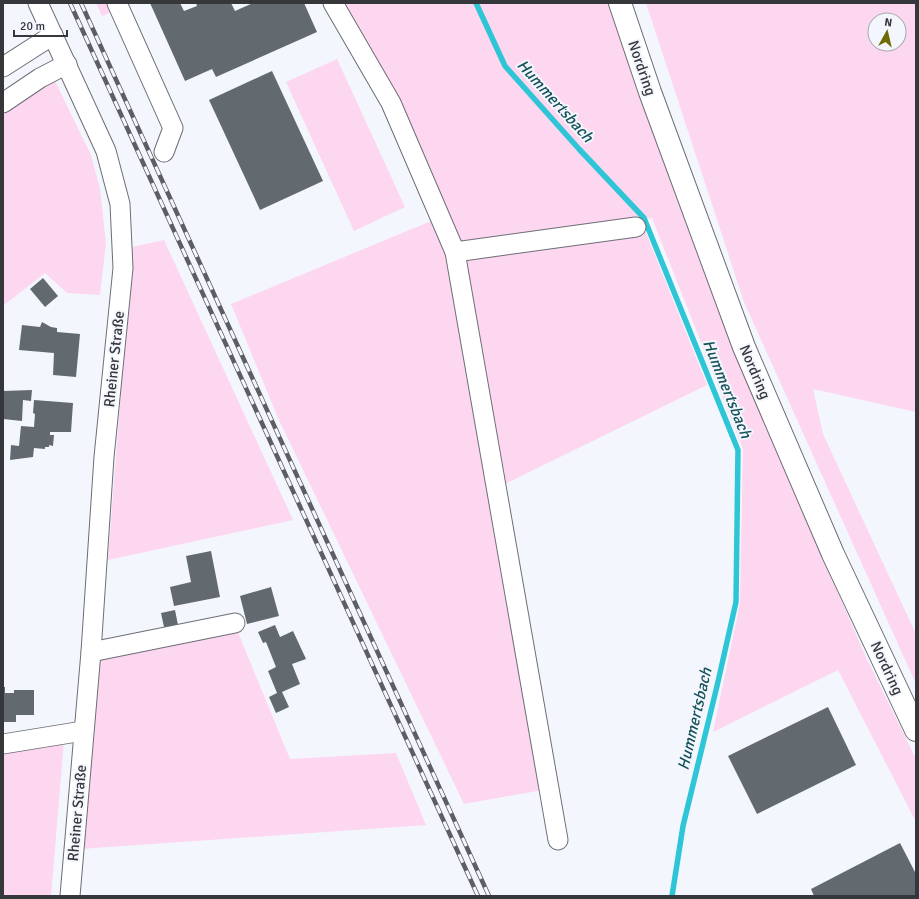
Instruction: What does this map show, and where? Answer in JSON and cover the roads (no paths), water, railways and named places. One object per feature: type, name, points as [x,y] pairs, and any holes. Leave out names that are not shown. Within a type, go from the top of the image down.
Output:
[{"type":"main road","name":"Nordring","points":[[620,3],[650,92],[744,347],[833,554],[916,730]]},
{"type":"street","name":"Rheiner Straße","points":[[38,3],[106,151],[120,204],[123,268],[104,457],[91,652],[70,896]]},
{"type":"street","points":[[117,3],[173,128],[164,152]]},
{"type":"street","points":[[333,3],[391,103],[455,252],[558,840]]},
{"type":"street","points":[[3,67],[53,35]]},
{"type":"street","points":[[3,103],[40,78],[67,64]]},
{"type":"street","points":[[455,252],[636,227]]},
{"type":"street","points":[[91,652],[235,623]]},
{"type":"street","points":[[3,744],[84,731]]},
{"type":"waterway","name":"Hummertsbach","points":[[476,3],[505,66],[579,149],[644,218],[738,450],[736,602],[683,826],[672,896]]},
{"type":"railway","points":[[70,3],[478,896]]},
{"type":"railway","points":[[81,3],[489,896]]}]
